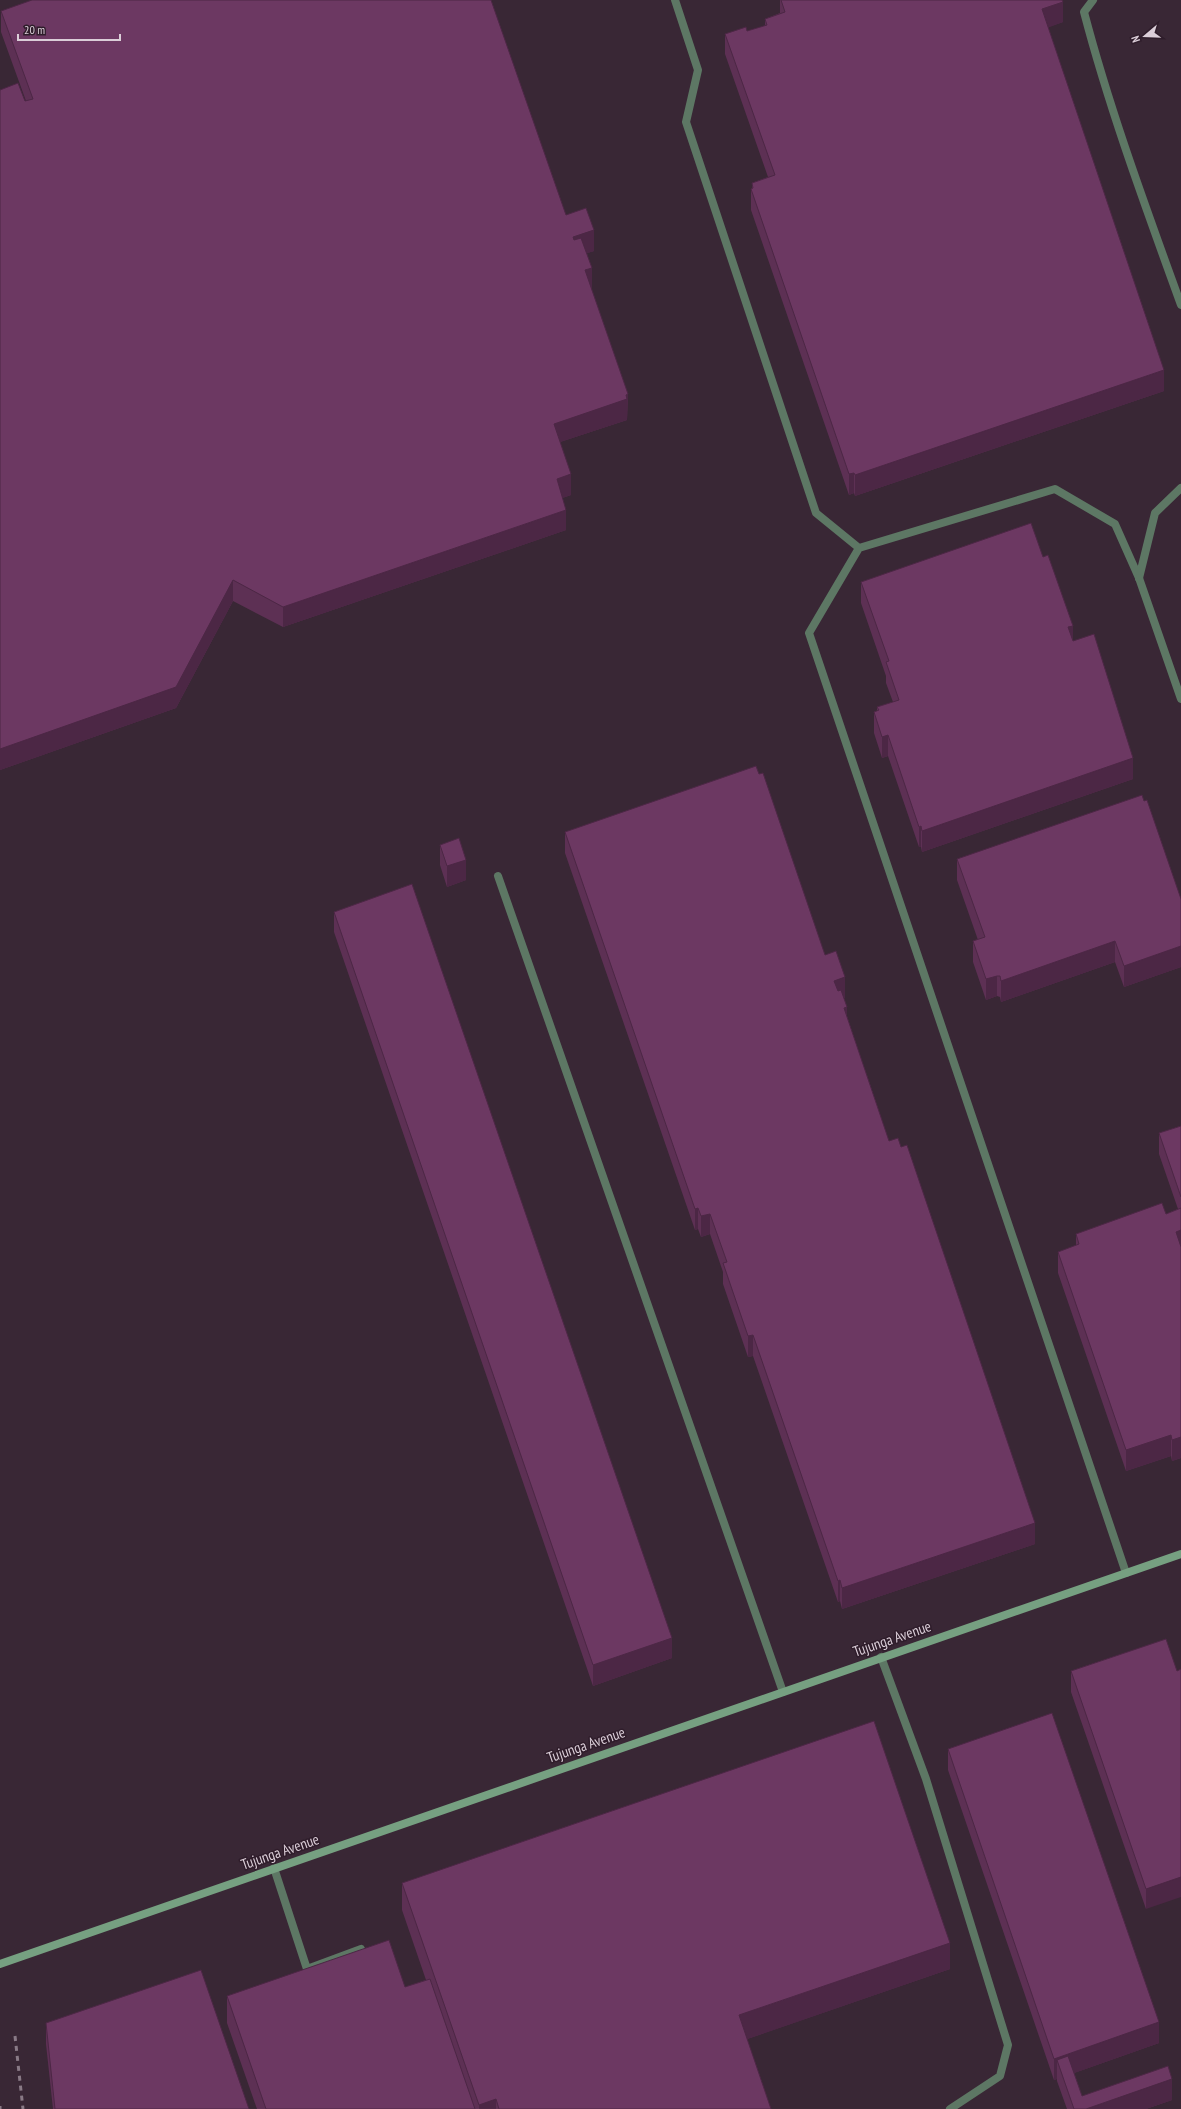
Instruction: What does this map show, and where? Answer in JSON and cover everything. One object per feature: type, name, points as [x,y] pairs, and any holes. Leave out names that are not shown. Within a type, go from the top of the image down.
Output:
[{"type":"street","points":[[675,0],[698,70],[686,122],[816,513],[859,548]]},
{"type":"street","points":[[1093,0],[1084,12],[1095,52],[1143,199],[1181,305]]},
{"type":"street","points":[[1139,578],[1155,513],[1181,488]]},
{"type":"street","points":[[1126,1573],[809,633],[859,548],[1055,489],[1115,524],[1139,578],[1181,699]]},
{"type":"street","points":[[498,876],[783,1692]]},
{"type":"street","name":"Tujunga Avenue","points":[[0,1964],[1181,1554]]},
{"type":"street","points":[[881,1658],[926,1779],[1008,2045],[1000,2076],[950,2109]]},
{"type":"street","points":[[274,1868],[307,1969],[361,1949],[367,1967]]},
{"type":"building","points":[[32,0],[491,0],[566,215],[586,208],[594,230],[573,237],[574,240],[581,238],[592,268],[585,270],[628,394],[626,395],[627,399],[554,424],[571,474],[557,479],[566,510],[283,607],[233,580],[176,687],[0,749],[0,90],[18,83],[25,101],[33,99],[1,11]]},
{"type":"building","points":[[781,0],[1062,0],[1063,2],[1042,9],[1164,370],[855,475],[854,473],[849,474],[751,189],[753,188],[752,183],[775,175],[725,34],[746,27],[747,31],[767,25],[765,19],[785,12]]},
{"type":"building","points":[[1031,523],[1043,557],[1048,555],[1073,626],[1068,627],[1073,641],[1094,634],[1133,758],[922,831],[921,826],[919,827],[888,735],[882,737],[874,712],[879,710],[877,707],[899,700],[886,662],[889,661],[861,582]]},
{"type":"building","points":[[756,766],[759,774],[763,773],[825,955],[836,951],[845,977],[834,981],[838,991],[841,990],[847,1007],[844,1008],[889,1141],[898,1138],[901,1147],[907,1145],[1035,1523],[842,1588],[840,1580],[838,1581],[753,1335],[748,1336],[723,1263],[727,1262],[710,1214],[701,1216],[698,1208],[695,1209],[565,832]]},
{"type":"building","points":[[1142,795],[1144,801],[1147,800],[1181,899],[1181,946],[1124,966],[1115,941],[1001,981],[1000,976],[986,979],[973,941],[985,937],[957,859]]},
{"type":"building","points":[[459,838],[466,860],[447,866],[440,845]]},
{"type":"building","points":[[412,884],[672,1638],[593,1665],[334,912]]},
{"type":"building","points":[[1181,1126],[1181,1197],[1159,1133]]},
{"type":"building","points":[[1162,1203],[1166,1214],[1181,1208],[1181,1230],[1176,1232],[1181,1247],[1181,1437],[1172,1440],[1171,1435],[1126,1450],[1058,1252],[1079,1244],[1076,1234]]},
{"type":"building","points":[[1166,1639],[1177,1671],[1181,1669],[1181,1877],[1146,1889],[1071,1671]]},
{"type":"building","points":[[1052,1713],[1159,2022],[1054,2059],[948,1749]]},
{"type":"building","points":[[874,1721],[950,1943],[739,2015],[771,2109],[499,2109],[496,2099],[479,2105],[402,1883]]},
{"type":"building","points":[[389,1940],[405,1987],[430,1979],[475,2109],[266,2109],[227,1996]]},
{"type":"building","points":[[201,1970],[249,2109],[55,2109],[46,2023]]},
{"type":"building","points":[[1068,2056],[1082,2096],[1168,2066],[1172,2079],[1086,2109],[1074,2109],[1057,2060]]},
{"type":"railway","points":[[15,2036],[23,2109]]}]
